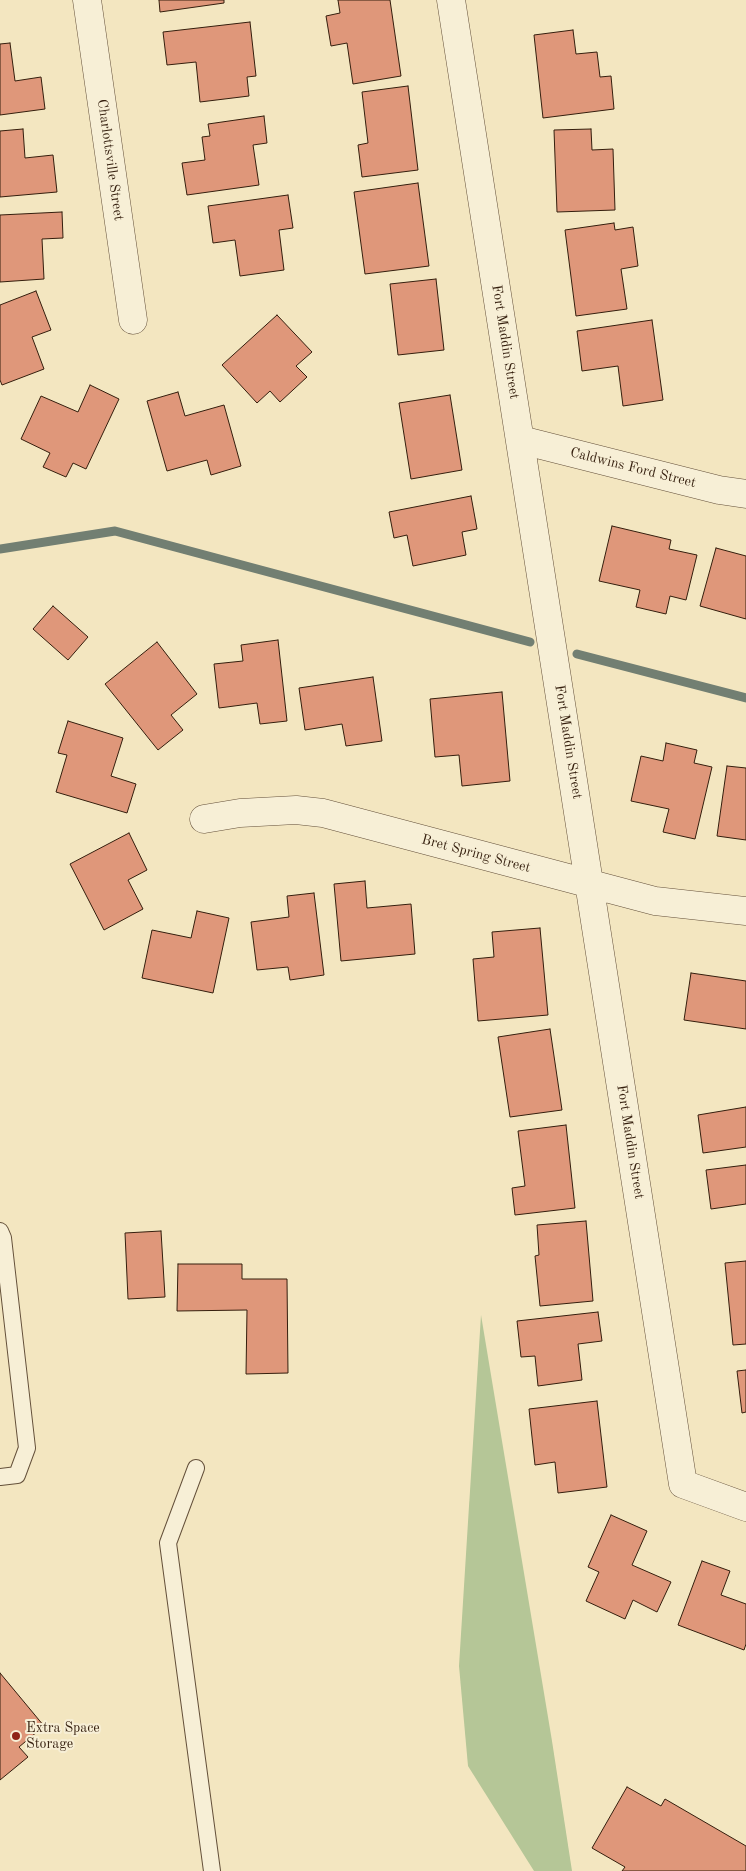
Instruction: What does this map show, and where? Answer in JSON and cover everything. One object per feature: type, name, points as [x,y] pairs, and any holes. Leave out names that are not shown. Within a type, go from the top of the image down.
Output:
[{"type":"street","name":"Charlottsville Street","points":[[87,0],[133,320]]},
{"type":"street","name":"Fort Maddin Street","points":[[451,0],[591,884],[683,1484],[746,1507]]},
{"type":"street","name":"Caldwins Ford Street","points":[[521,440],[719,490],[746,494]]},
{"type":"street","name":"Bret Spring Street","points":[[204,819],[240,812],[296,810],[324,813],[655,901],[746,911]]},
{"type":"lane","points":[[0,1231],[3,1238],[27,1448],[17,1475],[0,1477]]},
{"type":"lane","points":[[196,1468],[168,1542],[212,1871]]},
{"type":"green space","points":[[481,1315],[572,1871],[534,1871],[468,1766],[459,1666]]},
{"type":"building","points":[[159,0],[224,0],[224,3],[160,12]]},
{"type":"building","points":[[338,0],[390,0],[401,76],[353,84],[347,43],[331,46],[326,16],[340,13]]},
{"type":"building","points":[[250,22],[256,76],[247,77],[249,96],[200,102],[196,62],[167,65],[163,32]]},
{"type":"building","points":[[573,30],[576,54],[597,52],[600,77],[611,76],[614,109],[543,118],[534,35]]},
{"type":"building","points":[[10,43],[15,81],[41,77],[45,109],[0,115],[0,44]]},
{"type":"building","points":[[408,86],[418,170],[362,177],[358,145],[368,143],[362,92]]},
{"type":"building","points":[[264,116],[267,143],[253,145],[259,185],[187,195],[182,163],[205,160],[202,137],[210,136],[208,124]]},
{"type":"building","points":[[23,129],[25,158],[53,155],[57,192],[0,197],[0,131]]},
{"type":"building","points":[[591,129],[592,150],[613,149],[615,210],[557,212],[554,130]]},
{"type":"building","points":[[418,183],[429,266],[365,274],[354,192]]},
{"type":"building","points":[[288,195],[293,228],[279,230],[284,270],[240,276],[235,240],[213,243],[208,206]]},
{"type":"building","points":[[62,212],[63,238],[42,239],[44,279],[0,282],[0,215]]},
{"type":"building","points":[[614,223],[615,230],[633,227],[638,266],[621,269],[627,309],[576,316],[565,230]]},
{"type":"building","points":[[436,279],[444,350],[398,355],[390,284]]},
{"type":"building","points":[[36,291],[51,330],[32,337],[44,369],[2,385],[0,380],[0,305]]},
{"type":"building","points":[[277,315],[312,352],[296,366],[307,377],[280,402],[270,391],[257,403],[222,365]]},
{"type":"building","points":[[652,320],[663,400],[623,406],[618,366],[582,371],[577,331]]},
{"type":"building","points":[[90,385],[119,399],[86,469],[73,463],[66,477],[43,467],[50,453],[21,439],[41,396],[78,412]]},
{"type":"building","points":[[178,392],[185,416],[224,405],[241,466],[211,475],[207,460],[167,471],[147,401]]},
{"type":"building","points":[[450,395],[462,470],[411,479],[399,403]]},
{"type":"building","points":[[471,496],[477,529],[462,532],[466,555],[413,566],[407,535],[394,538],[389,512]]},
{"type":"building","points":[[612,526],[671,540],[669,549],[697,555],[686,600],[670,596],[666,614],[636,607],[640,590],[599,581]]},
{"type":"building","points":[[716,548],[746,556],[746,619],[700,606]]},
{"type":"building","points":[[53,606],[88,637],[68,660],[33,629]]},
{"type":"building","points":[[278,640],[287,721],[260,724],[257,703],[219,708],[214,664],[243,661],[241,645]]},
{"type":"building","points":[[157,642],[197,694],[171,715],[183,730],[158,750],[105,684]]},
{"type":"building","points":[[373,677],[382,741],[346,746],[342,724],[305,730],[299,688]]},
{"type":"building","points":[[502,692],[510,781],[462,786],[459,755],[435,757],[430,699]]},
{"type":"building","points":[[68,721],[123,738],[111,776],[136,784],[127,813],[56,792],[67,755],[58,753]]},
{"type":"building","points":[[666,743],[697,750],[694,763],[712,767],[695,839],[663,832],[669,809],[631,801],[641,756],[663,761]]},
{"type":"building","points":[[727,766],[746,768],[746,840],[717,836]]},
{"type":"building","points":[[129,833],[147,870],[128,880],[143,909],[104,930],[70,864]]},
{"type":"building","points":[[365,881],[367,908],[411,904],[415,954],[341,961],[334,884]]},
{"type":"building","points":[[314,893],[324,975],[290,980],[288,967],[257,970],[251,922],[289,917],[287,896]]},
{"type":"building","points":[[197,911],[229,918],[213,993],[142,978],[152,930],[191,938]]},
{"type":"building","points":[[540,928],[548,1015],[478,1021],[473,959],[494,957],[492,932]]},
{"type":"building","points":[[691,973],[746,981],[746,1029],[684,1020]]},
{"type":"building","points":[[550,1029],[562,1110],[510,1117],[498,1037]]},
{"type":"building","points":[[746,1107],[746,1147],[703,1153],[698,1115]]},
{"type":"building","points":[[566,1125],[575,1208],[515,1215],[512,1188],[525,1186],[518,1131]]},
{"type":"building","points":[[746,1165],[746,1204],[711,1209],[706,1170]]},
{"type":"building","points":[[586,1221],[593,1301],[540,1306],[535,1256],[539,1255],[537,1225]]},
{"type":"building","points":[[161,1231],[165,1297],[128,1299],[125,1233]]},
{"type":"building","points":[[746,1261],[746,1344],[733,1345],[725,1263]]},
{"type":"building","points":[[178,1264],[242,1264],[242,1279],[287,1279],[288,1373],[246,1374],[247,1310],[177,1311]]},
{"type":"building","points":[[598,1312],[602,1341],[578,1344],[582,1380],[538,1386],[535,1356],[521,1357],[517,1321]]},
{"type":"building","points":[[746,1370],[746,1412],[742,1413],[737,1371]]},
{"type":"building","points":[[597,1401],[607,1487],[558,1493],[555,1462],[535,1465],[529,1409]]},
{"type":"building","points":[[611,1515],[647,1531],[632,1565],[671,1582],[657,1612],[633,1600],[625,1619],[586,1601],[599,1572],[588,1567]]},
{"type":"building","points":[[702,1561],[730,1571],[721,1595],[746,1604],[746,1644],[744,1650],[678,1625]]},
{"type":"building","name":"Extra Space Storage","points":[[0,1673],[44,1726],[19,1747],[28,1757],[0,1780]]},
{"type":"building","points":[[627,1787],[661,1806],[665,1799],[746,1846],[746,1871],[622,1871],[625,1867],[592,1848]]},
{"type":"waterway","points":[[0,549],[115,531],[530,642]]},
{"type":"waterway","points":[[577,654],[746,698]]},
{"type":"place","name":"Extra Space Storage","points":[[16,1736]]}]
